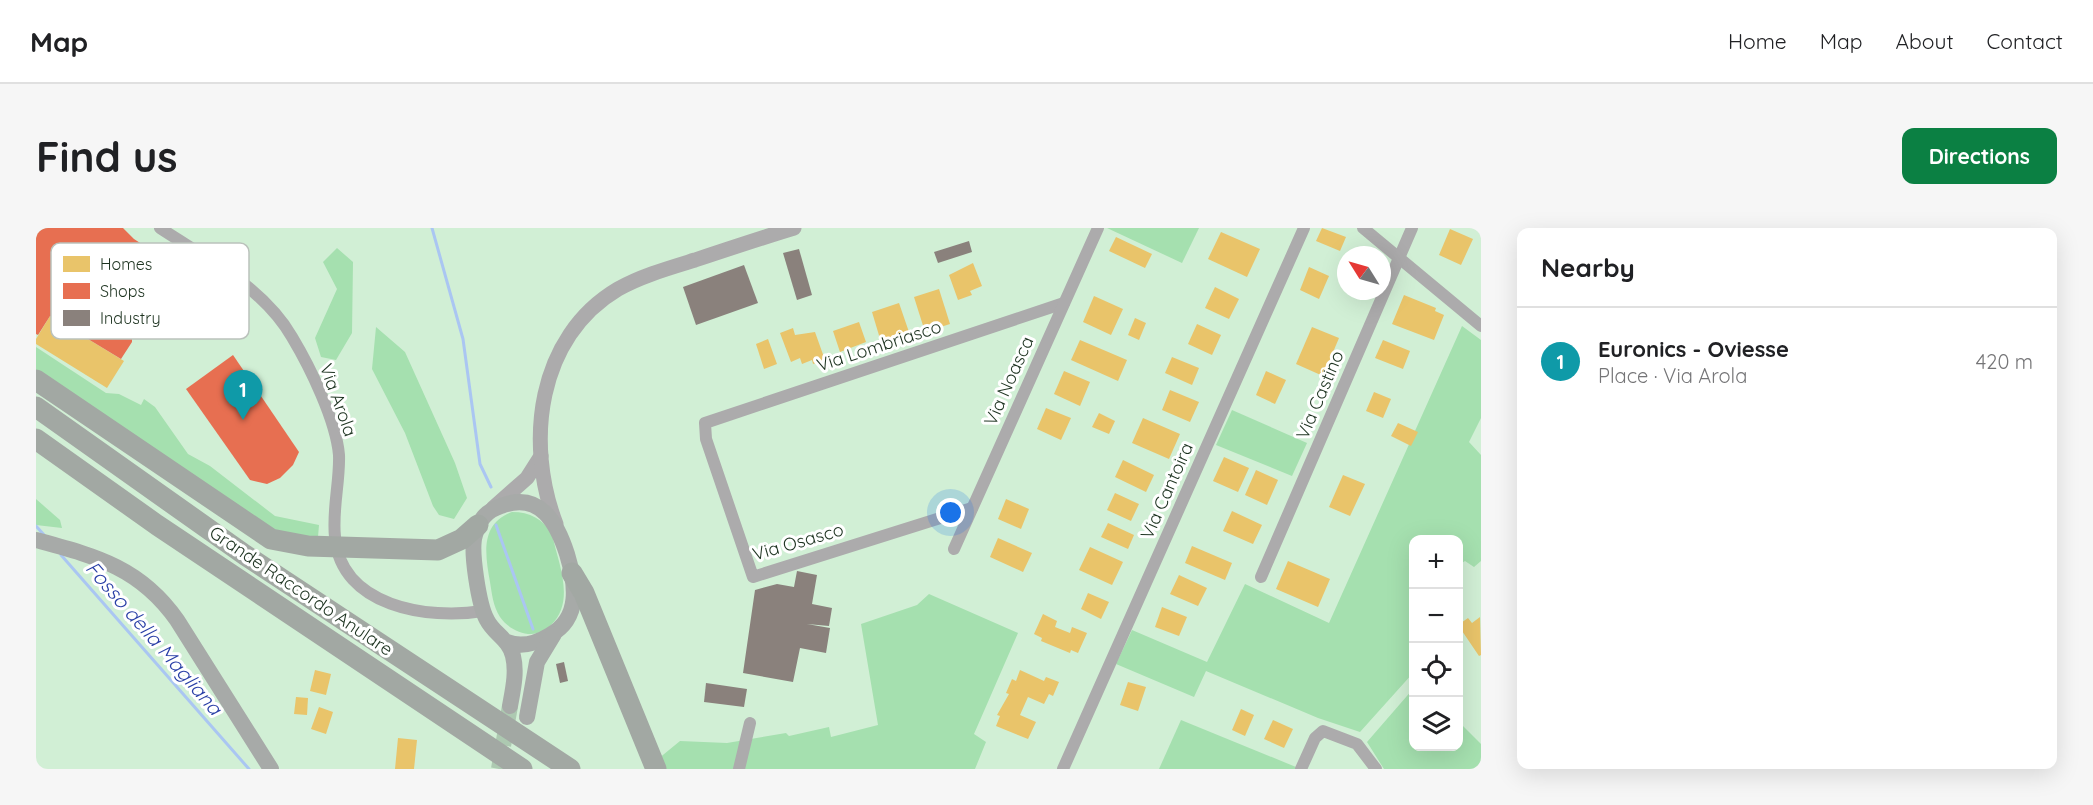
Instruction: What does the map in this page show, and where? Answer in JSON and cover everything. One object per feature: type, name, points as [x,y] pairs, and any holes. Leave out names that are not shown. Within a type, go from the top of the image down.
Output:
[{"type":"highway","points":[[36,380],[271,539],[308,546],[438,550],[462,539],[484,518]]},
{"type":"highway","name":"Grande Raccordo Anulare","points":[[36,407],[245,555],[570,769]]},
{"type":"highway","name":"Grande Raccordo Anulare","points":[[36,439],[157,525],[522,769]]},
{"type":"highway","points":[[572,573],[584,593],[656,769]]},
{"type":"highway","points":[[423,702],[499,769]]},
{"type":"main road","points":[[507,642],[531,644],[554,633],[566,622],[573,609],[575,591],[572,573],[556,524],[541,510],[526,503],[507,504],[484,518],[473,547],[483,611],[487,621],[507,642],[515,666],[510,705]]},
{"type":"main road","points":[[36,540],[83,552],[128,572],[166,604],[271,769]]},
{"type":"main road","points":[[527,717],[537,662],[554,633]]},
{"type":"street","name":"Via Arola","points":[[160,228],[182,243]]},
{"type":"street","points":[[556,524],[545,491],[541,456],[543,404],[551,370],[571,333],[599,302],[620,288],[646,277],[794,228]]},
{"type":"street","name":"Via Noasca","points":[[954,549],[1098,228]]},
{"type":"street","name":"Via Cantoira","points":[[1063,769],[1304,228]]},
{"type":"street","points":[[1363,228],[1481,326]]},
{"type":"street","name":"Via Castino","points":[[1261,577],[1412,228]]},
{"type":"street","name":"Via Arola","points":[[249,288],[270,306],[291,334],[328,414],[339,453],[334,530],[337,549],[343,564],[363,589],[388,604],[430,612],[483,611]]},
{"type":"street","name":"Via Lombriasco","points":[[705,423],[1064,303]]},
{"type":"street","name":"Via Osasco","points":[[705,423],[706,439],[753,577],[972,508]]},
{"type":"street","points":[[484,518],[527,478],[541,456]]},
{"type":"street","points":[[739,769],[750,723]]},
{"type":"street","points":[[1300,769],[1315,738],[1323,731],[1357,744],[1376,769]]},
{"type":"green space","points":[[1107,228],[1199,228],[1182,263]]},
{"type":"green space","points":[[337,248],[353,262],[352,333],[336,360],[321,357],[315,338],[337,289],[323,262]]},
{"type":"green space","points":[[1462,326],[1481,340],[1481,418],[1469,442],[1481,455],[1481,561],[1474,567],[1465,561],[1463,562],[1463,535],[1409,535],[1409,677],[1360,732],[1318,718],[1206,671],[1194,697],[1116,664],[1132,630],[1207,662],[1245,584],[1329,623]]},
{"type":"green space","points":[[376,327],[405,352],[455,463],[467,498],[454,519],[439,515],[433,506],[405,433],[372,369]]},
{"type":"green space","points":[[36,347],[106,393],[119,394],[141,405],[144,399],[155,407],[188,454],[210,466],[275,516],[319,525],[318,537],[269,534],[36,370]]},
{"type":"green space","points":[[1232,410],[1307,443],[1292,476],[1216,445]]},
{"type":"green space","points":[[36,499],[60,520],[62,528],[36,525]]},
{"type":"green space","points":[[512,512],[525,513],[544,524],[552,534],[561,569],[563,605],[547,629],[534,634],[518,631],[506,624],[498,613],[492,595],[486,551],[487,541],[494,524]]},
{"type":"green space","points":[[929,594],[1018,633],[974,734],[986,742],[975,769],[664,769],[658,759],[680,741],[727,743],[786,733],[789,736],[829,727],[831,737],[878,725],[861,624],[917,605]]},
{"type":"green space","points":[[1409,694],[1409,751],[1463,751],[1463,726],[1481,744],[1481,769],[1384,769],[1367,742]]},
{"type":"green space","points":[[1181,720],[1296,767],[1295,769],[1159,769]]},
{"type":"building: Homes","points":[[1322,228],[1346,237],[1342,246],[1337,246],[1337,250],[1316,241]]},
{"type":"building: Homes","points":[[1450,229],[1473,239],[1461,265],[1439,255]]},
{"type":"building: Homes","points":[[1221,232],[1260,249],[1247,277],[1208,259]]},
{"type":"building: Homes","points":[[1116,237],[1152,254],[1145,268],[1109,251]]},
{"type":"building: Homes","points":[[973,263],[982,286],[970,291],[972,295],[958,300],[949,275]]},
{"type":"building: Homes","points":[[1309,267],[1329,276],[1319,299],[1300,290]]},
{"type":"building: Homes","points":[[1215,287],[1239,299],[1229,319],[1205,308]]},
{"type":"building: Homes","points":[[939,289],[950,324],[925,332],[914,297]]},
{"type":"building: Homes","points":[[1404,295],[1436,308],[1435,311],[1444,315],[1434,340],[1392,324]]},
{"type":"building: Homes","points":[[1094,296],[1123,309],[1111,335],[1083,322]]},
{"type":"building: Homes","points":[[899,303],[909,332],[881,342],[872,312]]},
{"type":"building: Homes","points":[[50,316],[51,339],[88,339],[124,361],[107,388],[36,344],[36,339]]},
{"type":"building: Homes","points":[[1135,318],[1146,323],[1139,340],[1128,335]]},
{"type":"building: Homes","points":[[859,322],[866,342],[840,352],[833,331]]},
{"type":"building: Homes","points":[[1197,324],[1221,335],[1212,355],[1188,344]]},
{"type":"building: Homes","points":[[1312,327],[1339,338],[1323,376],[1296,364]]},
{"type":"building: Homes","points":[[793,328],[795,335],[815,332],[825,360],[813,364],[812,360],[802,364],[800,358],[791,362],[780,333]]},
{"type":"building: Homes","points":[[768,339],[777,364],[764,369],[756,344]]},
{"type":"building: Homes","points":[[1080,340],[1127,360],[1118,381],[1071,360]]},
{"type":"building: Homes","points":[[1383,340],[1410,351],[1403,369],[1375,358]]},
{"type":"building: Homes","points":[[1172,357],[1199,368],[1192,385],[1165,373]]},
{"type":"building: Homes","points":[[1064,371],[1090,382],[1080,406],[1054,394]]},
{"type":"building: Homes","points":[[1266,371],[1286,380],[1275,404],[1256,395]]},
{"type":"building: Homes","points":[[1170,390],[1199,402],[1190,422],[1162,410]]},
{"type":"building: Homes","points":[[1374,392],[1391,399],[1383,418],[1366,411]]},
{"type":"building: Homes","points":[[1046,408],[1071,418],[1061,440],[1037,429]]},
{"type":"building: Homes","points":[[1099,413],[1115,421],[1109,434],[1092,427]]},
{"type":"building: Homes","points":[[1143,418],[1180,434],[1169,459],[1132,443]]},
{"type":"building: Homes","points":[[1398,423],[1418,432],[1411,446],[1391,436]]},
{"type":"building: Homes","points":[[1224,457],[1249,468],[1238,492],[1213,481]]},
{"type":"building: Homes","points":[[1123,460],[1154,475],[1146,492],[1115,477]]},
{"type":"building: Homes","points":[[1256,470],[1278,480],[1267,505],[1245,495]]},
{"type":"building: Homes","points":[[1343,475],[1365,484],[1350,516],[1329,507]]},
{"type":"building: Homes","points":[[1115,493],[1139,504],[1131,521],[1107,510]]},
{"type":"building: Homes","points":[[1006,499],[1029,509],[1021,529],[998,519]]},
{"type":"building: Homes","points":[[1232,511],[1262,525],[1253,544],[1223,531]]},
{"type":"building: Homes","points":[[1108,523],[1134,535],[1128,549],[1101,537]]},
{"type":"building: Homes","points":[[998,538],[1032,553],[1023,572],[990,557]]},
{"type":"building: Homes","points":[[1192,546],[1232,563],[1225,580],[1185,563]]},
{"type":"building: Homes","points":[[1090,547],[1123,562],[1112,585],[1079,570]]},
{"type":"building: Homes","points":[[1288,561],[1330,579],[1318,607],[1276,589]]},
{"type":"building: Homes","points":[[1179,575],[1207,588],[1198,606],[1170,594]]},
{"type":"building: Homes","points":[[1088,593],[1109,602],[1101,619],[1081,609]]},
{"type":"building: Homes","points":[[1162,607],[1187,617],[1179,636],[1155,627]]},
{"type":"building: Homes","points":[[1043,614],[1057,621],[1055,627],[1070,633],[1072,627],[1087,633],[1078,653],[1071,650],[1070,653],[1041,641],[1042,638],[1034,634]]},
{"type":"building: Homes","points":[[1480,617],[1481,655],[1479,656],[1463,632],[1463,622],[1468,618],[1472,623]]},
{"type":"building: Homes","points":[[315,670],[331,674],[326,695],[310,691]]},
{"type":"building: Homes","points":[[1020,670],[1044,681],[1046,677],[1059,682],[1053,696],[1049,694],[1044,704],[1028,697],[1020,715],[1036,722],[1028,739],[996,726],[1000,716],[997,715],[1009,694],[1006,693],[1012,679],[1016,681]]},
{"type":"building: Homes","points":[[1128,682],[1146,687],[1138,711],[1120,705]]},
{"type":"building: Homes","points":[[296,697],[308,698],[307,715],[294,714]]},
{"type":"building: Homes","points":[[319,707],[333,712],[326,734],[311,729]]},
{"type":"building: Homes","points":[[1241,709],[1254,715],[1245,736],[1232,730]]},
{"type":"building: Homes","points":[[1273,720],[1293,729],[1284,748],[1264,739]]},
{"type":"building: Homes","points":[[398,738],[417,740],[414,769],[395,769]]},
{"type":"building: Shops","points":[[36,228],[123,228],[140,243],[51,243],[51,317],[38,335],[36,334]]},
{"type":"building: Shops","points":[[88,339],[132,339],[121,359]]},
{"type":"building: Shops","points":[[233,355],[299,452],[293,465],[280,478],[267,484],[250,480],[186,389]]},
{"type":"building: Industry","points":[[969,241],[972,252],[938,263],[934,252]]},
{"type":"building: Industry","points":[[799,249],[812,295],[797,300],[783,253]]},
{"type":"building: Industry","points":[[744,265],[758,303],[696,325],[683,287]]},
{"type":"building: Industry","points":[[797,571],[817,575],[812,604],[832,608],[829,626],[807,624],[830,628],[826,653],[800,648],[793,682],[743,673],[755,590],[777,584],[794,587]]},
{"type":"building: Industry","points":[[564,662],[568,681],[560,683],[556,664]]},
{"type":"building: Industry","points":[[706,683],[747,689],[744,707],[704,702]]},
{"type":"waterway","points":[[432,228],[463,339],[480,464],[491,487]]},
{"type":"waterway","points":[[496,525],[533,629]]},
{"type":"waterway","name":"Fosso della Magliana","points":[[36,526],[45,536]]},
{"type":"waterway","name":"Fosso della Magliana","points":[[61,555],[249,769]]},
{"type":"tunnel","points":[[499,769],[510,706]]},
{"type":"place","name":"Euronics - Oviesse","points":[[243,420]]}]
